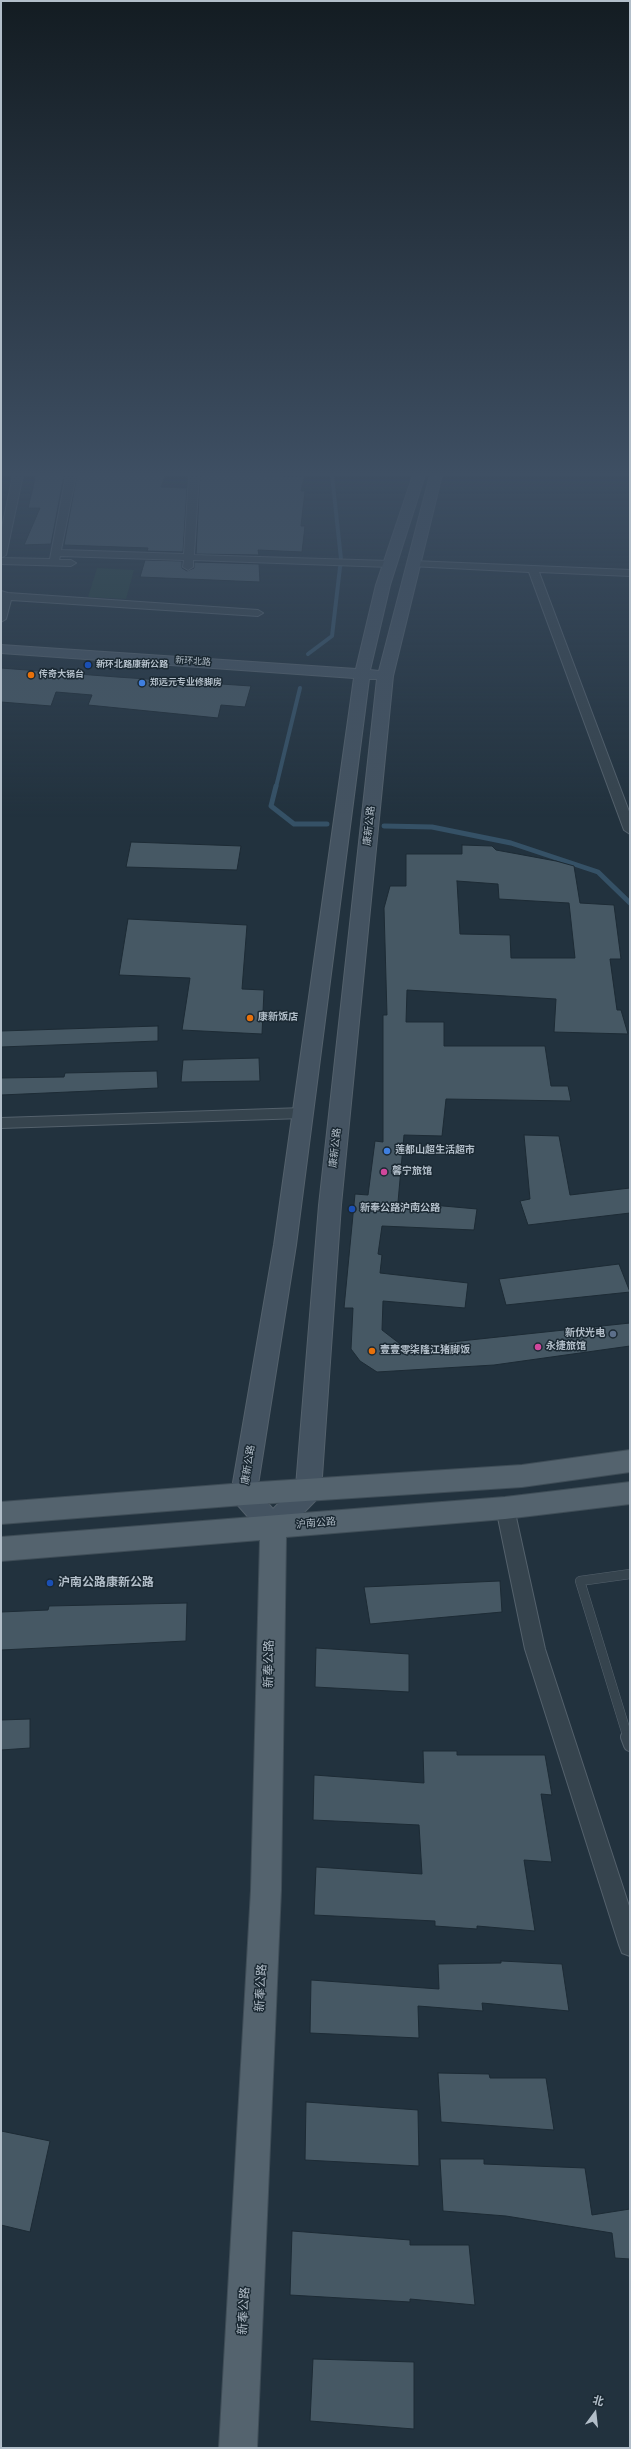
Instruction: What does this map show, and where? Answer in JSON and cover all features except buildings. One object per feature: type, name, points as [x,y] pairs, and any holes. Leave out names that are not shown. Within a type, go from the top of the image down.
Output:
[{"type":"main road","name":"康新公路","points":[[273,1527],[244,1494],[285,1245],[362,674],[384,589]]},
{"type":"main road","name":"康新公路","points":[[308,1491],[330,1205],[385,676],[406,589]]},
{"type":"main road","name":"新环北路","points":[[1,649],[385,676]]},
{"type":"main road","points":[[1,1513],[244,1494],[522,1476],[630,1461]]},
{"type":"main road","points":[[273,1527],[308,1491]]},
{"type":"main road","name":"沪南公路","points":[[1,1549],[505,1508],[630,1493]]},
{"type":"main road","name":"新奉公路","points":[[238,2448],[266,1890],[273,1527]]},
{"type":"street","points":[[540,589],[630,830]]},
{"type":"street","points":[[1,619],[3,596],[258,613]]},
{"type":"street","points":[[1,1123],[303,1113]]},
{"type":"street","points":[[505,1508],[535,1649],[630,1945]]},
{"type":"lane","points":[[630,1574],[580,1581],[630,1745]]},
{"type":"green space","points":[[90,589],[129,589],[126,599],[88,597]]},
{"type":"waterway","points":[[308,654],[332,636],[337,589]]},
{"type":"waterway","points":[[276,787],[300,688]]},
{"type":"waterway","points":[[276,786],[271,806],[294,824],[327,824]]},
{"type":"waterway","points":[[384,826],[432,827],[511,843],[598,872],[630,903]]},
{"type":"place","name":"新环北路康新公路","points":[[88,665]]},
{"type":"place","name":"传奇大锅台","points":[[31,675]]},
{"type":"place","name":"郑远元专业修脚房","points":[[142,683]]},
{"type":"place","name":"康新饭店","points":[[250,1018]]},
{"type":"place","name":"莲都山超生活超市","points":[[387,1151]]},
{"type":"place","name":"馨宁旅馆","points":[[384,1172]]},
{"type":"place","name":"新奉公路沪南公路","points":[[352,1209]]},
{"type":"place","name":"新伏光电","points":[[613,1334]]},
{"type":"place","name":"永捷旅馆","points":[[538,1347]]},
{"type":"place","name":"壹壹零柒隆江猪脚饭","points":[[372,1351]]},
{"type":"place","name":"沪南公路康新公路","points":[[50,1583]]}]
